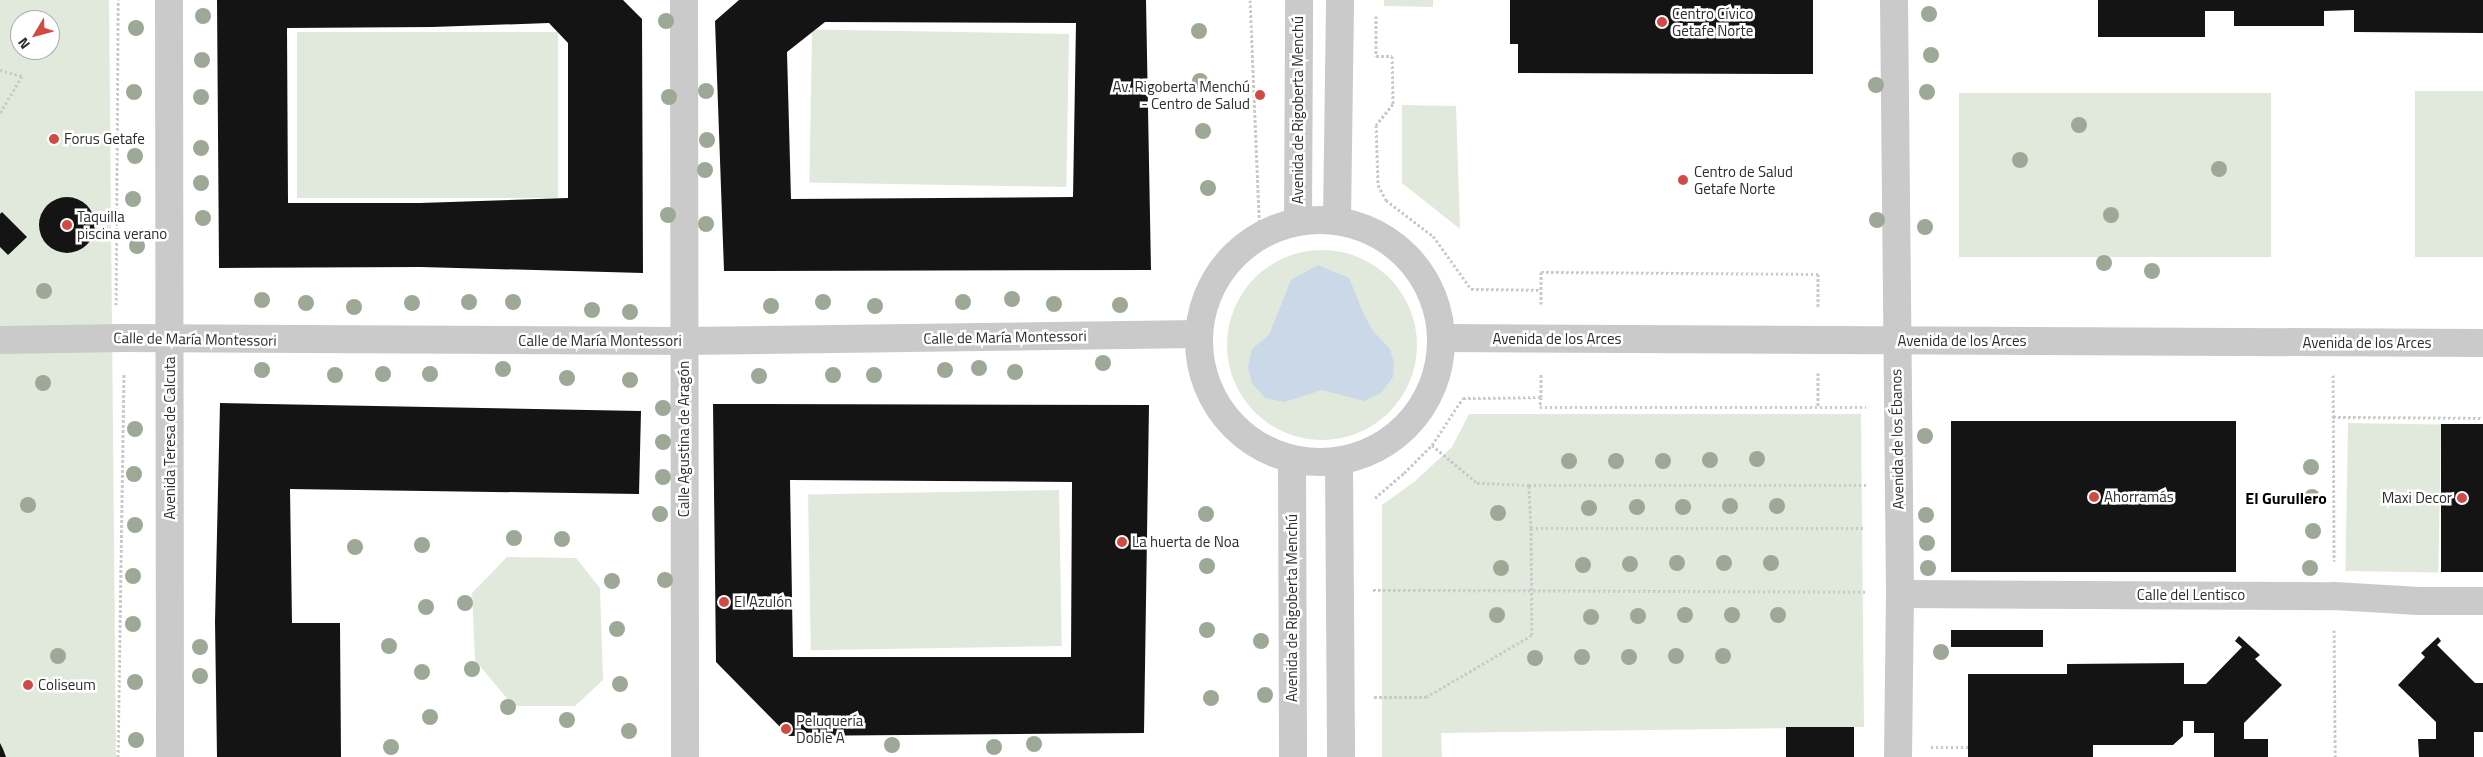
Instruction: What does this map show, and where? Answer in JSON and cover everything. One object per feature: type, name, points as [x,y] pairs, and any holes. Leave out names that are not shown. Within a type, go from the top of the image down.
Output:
[{"type":"street","name":"Avenida Teresa de Calcuta","points":[[170,0],[170,757]]},
{"type":"street","name":"Calle Agustina de Aragón","points":[[684,0],[685,757]]},
{"type":"street","name":"Avenida de Rigoberta Menchú","points":[[1298,0],[1298,221]]},
{"type":"street","points":[[1337,220],[1340,0]]},
{"type":"street","name":"Avenida de los Ébanos","points":[[1894,0],[1900,594],[1898,757]]},
{"type":"street","points":[[1337,220],[1369,229],[1399,247],[1421,273],[1436,304],[1442,338],[1438,372],[1425,405],[1402,432],[1372,451],[1339,462],[1315,463],[1292,460],[1266,451],[1244,437],[1222,413],[1206,384],[1198,353],[1200,317],[1212,284],[1233,255],[1260,234],[1298,221],[1337,220]]},
{"type":"street","name":"Calle de María Montessori","points":[[0,340],[124,338],[685,341],[1199,334]]},
{"type":"street","name":"Avenida de los Arces","points":[[1442,338],[2483,344]]},
{"type":"street","name":"Avenida de Rigoberta Menchú","points":[[1292,460],[1293,757]]},
{"type":"street","points":[[1339,462],[1341,757]]},
{"type":"street","name":"Calle del Lentisco","points":[[1900,594],[2334,596],[2418,601],[2483,601]]},
{"type":"path","points":[[118,0],[116,309],[124,338],[118,757]]},
{"type":"path","points":[[1250,0],[1260,234]]},
{"type":"path","points":[[1376,9],[1376,56],[1392,56],[1393,104],[1376,126],[1378,185],[1386,200],[1433,236],[1470,289],[1541,290]]},
{"type":"path","points":[[0,70],[22,76],[0,113]]},
{"type":"path","points":[[2333,343],[2335,757]]},
{"type":"path","points":[[1374,506],[1375,496],[1404,473],[1432,445],[1463,398],[1541,397],[1540,407],[1869,407],[1869,416]]},
{"type":"path","points":[[2333,418],[2483,418]]},
{"type":"path","points":[[1432,445],[1477,483],[1529,485],[1869,485],[1869,494]]},
{"type":"path","points":[[1371,696],[1426,697],[1532,635],[1529,485]]},
{"type":"path","points":[[1531,528],[1862,529],[1870,528],[1870,520]]},
{"type":"path","points":[[1371,590],[1832,590],[1900,594]]},
{"type":"shaded area","points":[[0,0],[109,0],[116,757],[0,757]]},
{"type":"shaded area","points":[[1384,0],[1433,0],[1433,7],[1384,6]]},
{"type":"shaded area","points":[[812,30],[1069,34],[1066,187],[809,182]]},
{"type":"shaded area","points":[[297,32],[558,32],[558,198],[297,198]]},
{"type":"shaded area","points":[[2415,91],[2483,91],[2483,257],[2415,257]]},
{"type":"shaded area","points":[[1959,93],[2271,93],[2271,257],[1959,257]]},
{"type":"shaded area","points":[[1402,105],[1456,106],[1460,229],[1402,183]]},
{"type":"shaded area","points":[[1313,250],[1331,250],[1350,254],[1367,261],[1389,278],[1401,292],[1410,309],[1417,336],[1417,354],[1410,381],[1401,398],[1389,412],[1367,429],[1350,436],[1331,440],[1313,440],[1294,436],[1277,429],[1255,412],[1243,398],[1231,373],[1227,354],[1227,336],[1231,317],[1238,300],[1255,278],[1269,266],[1294,254]]},
{"type":"shaded area","points":[[1469,414],[1861,414],[1864,727],[1441,733],[1442,757],[1382,757],[1382,505],[1414,482],[1452,447]]},
{"type":"shaded area","points":[[2348,423],[2441,425],[2438,573],[2345,571]]},
{"type":"shaded area","points":[[1059,490],[1062,646],[811,650],[808,494]]},
{"type":"shaded area","points":[[507,557],[576,558],[600,588],[603,680],[575,706],[513,706],[475,660],[472,593]]},
{"type":"water","points":[[1318,265],[1349,278],[1365,317],[1374,332],[1390,349],[1394,363],[1393,377],[1381,393],[1364,401],[1322,390],[1284,402],[1265,398],[1252,383],[1248,367],[1252,349],[1269,335],[1291,280]]},
{"type":"building","points":[[217,0],[623,0],[642,19],[643,273],[421,267],[219,268]],"holes":[[[549,23],[568,43],[568,198],[420,203],[288,203],[287,28],[432,27]]]},
{"type":"building","points":[[739,0],[1146,0],[1151,270],[724,271],[715,21]],"holes":[[[825,22],[1076,23],[1073,197],[791,199],[787,52]]]},
{"type":"building","name":"Centro Cívico Getafe Norte","points":[[1510,0],[1813,0],[1813,74],[1518,73],[1518,44],[1510,44]]},
{"type":"building","points":[[2098,0],[2483,0],[2483,33],[2354,32],[2354,10],[2324,11],[2324,26],[2234,26],[2234,11],[2205,11],[2205,37],[2098,37]]},
{"type":"building","name":"Taquilla piscina verano","points":[[61,197],[73,197],[83,201],[91,209],[95,225],[91,241],[83,249],[73,253],[61,253],[51,249],[43,241],[39,231],[39,219],[43,209],[51,201]]},
{"type":"building","points":[[2,212],[27,237],[8,255],[0,247],[0,214]]},
{"type":"building","points":[[220,403],[641,411],[639,494],[290,489],[292,623],[340,623],[341,757],[217,757],[215,621]]},
{"type":"building","points":[[713,404],[1149,405],[1144,733],[789,736],[716,662]],"holes":[[[790,480],[1072,482],[1071,657],[793,657]]]},
{"type":"building","name":"Ahorramás","points":[[1951,421],[2236,421],[2236,572],[1951,572]]},
{"type":"building","name":"Maxi Decor","points":[[2441,424],[2483,424],[2483,572],[2441,572]]},
{"type":"building","points":[[1951,630],[2043,630],[2043,647],[1951,647]]},
{"type":"building","points":[[2239,636],[2260,655],[2255,659],[2282,685],[2244,723],[2244,739],[2268,739],[2268,757],[2214,757],[2214,733],[2194,733],[2194,721],[2183,721],[2183,736],[2173,745],[2093,745],[2093,757],[1968,757],[1968,674],[2067,674],[2067,664],[2184,663],[2184,684],[2206,684],[2242,647],[2235,641]]},
{"type":"building","points":[[2438,637],[2441,641],[2437,645],[2475,683],[2483,683],[2483,732],[2474,732],[2474,757],[2419,757],[2418,739],[2436,739],[2436,722],[2398,685],[2425,657],[2421,653]]},
{"type":"building","points":[[1786,727],[1854,727],[1854,757],[1786,757]]},
{"type":"building","points":[[0,743],[3,749],[6,757],[0,757]]},
{"type":"place","name":"Centro Cívico Getafe Norte","points":[[1662,22]]},
{"type":"place","name":"Av. Rigoberta Menchú - Centro de Salud","points":[[1260,95]]},
{"type":"place","name":"Forus Getafe","points":[[54,139]]},
{"type":"place","name":"Centro de Salud Getafe Norte","points":[[1683,180]]},
{"type":"place","name":"Taquilla piscina verano","points":[[67,225]]},
{"type":"place","name":"Ahorramás","points":[[2094,497]]},
{"type":"place","name":"Maxi Decor","points":[[2462,498]]},
{"type":"place","name":"La huerta de Noa","points":[[1122,542]]},
{"type":"place","name":"El Azulón","points":[[724,602]]},
{"type":"place","name":"Coliseum","points":[[28,685]]},
{"type":"place","name":"Peluquería Doble A","points":[[786,729]]},
{"type":"district","name":"El Gurullero","points":[[2286,498]]}]
